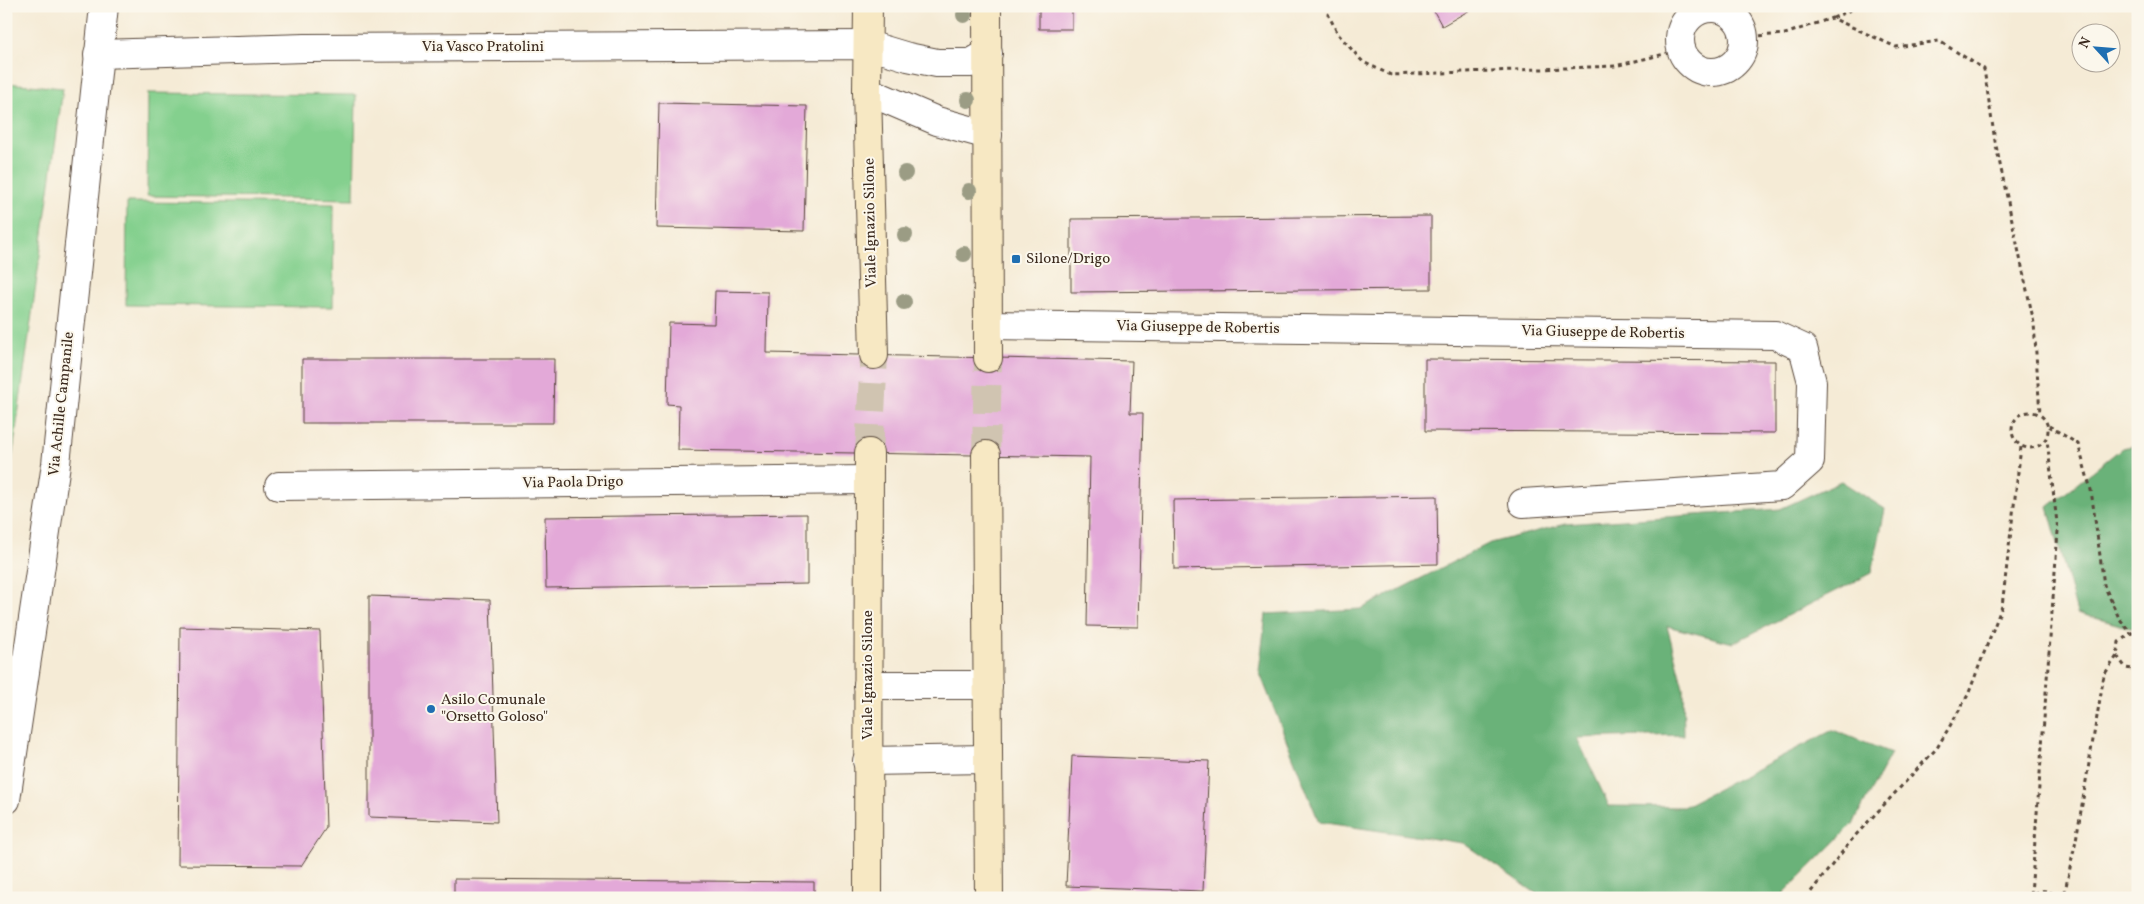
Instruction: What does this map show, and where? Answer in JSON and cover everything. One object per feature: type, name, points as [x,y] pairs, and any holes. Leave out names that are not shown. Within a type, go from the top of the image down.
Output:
[{"type":"street","name":"Via Achille Campanile","points":[[6,800],[56,464],[104,6]]},
{"type":"street","name":"Viale Ignazio Silone","points":[[868,6],[867,91],[874,355]]},
{"type":"street","points":[[987,6],[988,358]]},
{"type":"street","points":[[1708,8],[1721,9],[1732,15],[1740,24],[1744,37],[1743,49],[1738,60],[1730,68],[1718,72],[1706,72],[1695,69],[1686,61],[1681,50],[1680,34],[1683,13],[1708,8]]},
{"type":"street","name":"Via Vasco Pratolini","points":[[98,54],[305,48],[868,45],[908,57],[937,62],[971,63],[988,53]]},
{"type":"street","points":[[867,91],[937,121],[988,135]]},
{"type":"street","name":"Via Giuseppe de Robertis","points":[[989,325],[1776,335],[1803,348],[1812,382],[1810,461],[1782,486],[1523,503]]},
{"type":"street","name":"Viale Ignazio Silone","points":[[868,898],[869,453]]},
{"type":"street","points":[[986,455],[989,898]]},
{"type":"street","name":"Via Paola Drigo","points":[[279,486],[868,480]]},
{"type":"street","points":[[868,685],[988,685]]},
{"type":"street","points":[[868,761],[988,760]]},
{"type":"path","points":[[1324,6],[1338,34],[1363,62],[1391,75],[1615,66],[1681,50]]},
{"type":"path","points":[[1744,37],[1785,34],[1832,18],[1859,6]]},
{"type":"path","points":[[1832,18],[1896,47],[1938,41],[1984,69],[1995,141],[2034,323],[2040,414],[2049,426],[2078,444],[2091,490],[2104,586],[2119,618],[2131,633],[2138,634]]},
{"type":"path","points":[[1806,898],[1854,837],[1937,748],[1968,695],[2002,606],[2021,447],[2012,435],[2014,421],[2026,412],[2040,414]]},
{"type":"path","points":[[2031,894],[2058,531],[2047,440],[2049,426]]},
{"type":"path","points":[[2021,447],[2035,449],[2047,440]]},
{"type":"path","points":[[2028,898],[2036,891],[2048,891],[2058,898],[2065,890],[2076,840],[2104,675],[2117,656],[2119,642],[2131,633]]},
{"type":"path","points":[[2117,656],[2126,668],[2138,670]]},
{"type":"green space","points":[[6,6],[13,6],[6,69]]},
{"type":"green space","points":[[6,83],[63,88],[6,503]]},
{"type":"green space","points":[[148,93],[356,95],[354,199],[147,196]]},
{"type":"green space","points":[[127,202],[334,204],[333,307],[126,305]]},
{"type":"green space","points":[[2138,445],[2138,630],[2077,613],[2048,507],[2122,448]]},
{"type":"green space","points":[[1841,481],[1885,509],[1872,573],[1733,643],[1667,626],[1683,687],[1684,735],[1577,738],[1609,806],[1683,807],[1833,730],[1891,753],[1853,824],[1779,898],[1543,898],[1463,843],[1319,822],[1259,671],[1266,614],[1361,609],[1490,543],[1565,524],[1780,509]]},
{"type":"building","points":[[1039,6],[1072,6],[1072,29],[1039,29]]},
{"type":"building","points":[[1431,6],[1477,6],[1442,26]]},
{"type":"building","points":[[659,103],[807,106],[804,231],[656,228]]},
{"type":"building","points":[[1431,216],[1431,289],[1071,292],[1071,219]]},
{"type":"building","points":[[715,291],[768,292],[767,353],[1132,361],[1130,413],[1143,413],[1138,627],[1087,626],[1090,457],[678,450],[679,405],[667,404],[669,323],[714,324]]},
{"type":"building","points":[[302,359],[554,359],[553,423],[302,423]]},
{"type":"building","points":[[1425,359],[1775,361],[1775,433],[1425,431]]},
{"type":"building","points":[[1437,496],[1438,564],[1174,569],[1173,500]]},
{"type":"building","points":[[807,514],[807,584],[546,588],[545,517]]},
{"type":"building","name":"Asilo Comunale \"Orsetto Goloso\"","points":[[369,596],[490,600],[497,822],[369,817]]},
{"type":"building","points":[[180,627],[320,631],[326,828],[301,866],[178,865]]},
{"type":"building","points":[[1072,756],[1209,761],[1203,891],[1066,886]]},
{"type":"building","points":[[454,879],[814,882],[814,898],[454,898]]},
{"type":"tunnel","points":[[869,453],[874,355]]},
{"type":"tunnel","points":[[986,455],[988,358]]},
{"type":"place","name":"Silone/Drigo","points":[[1016,259]]},
{"type":"place","name":"Asilo Comunale \"Orsetto Goloso\"","points":[[431,709]]}]
